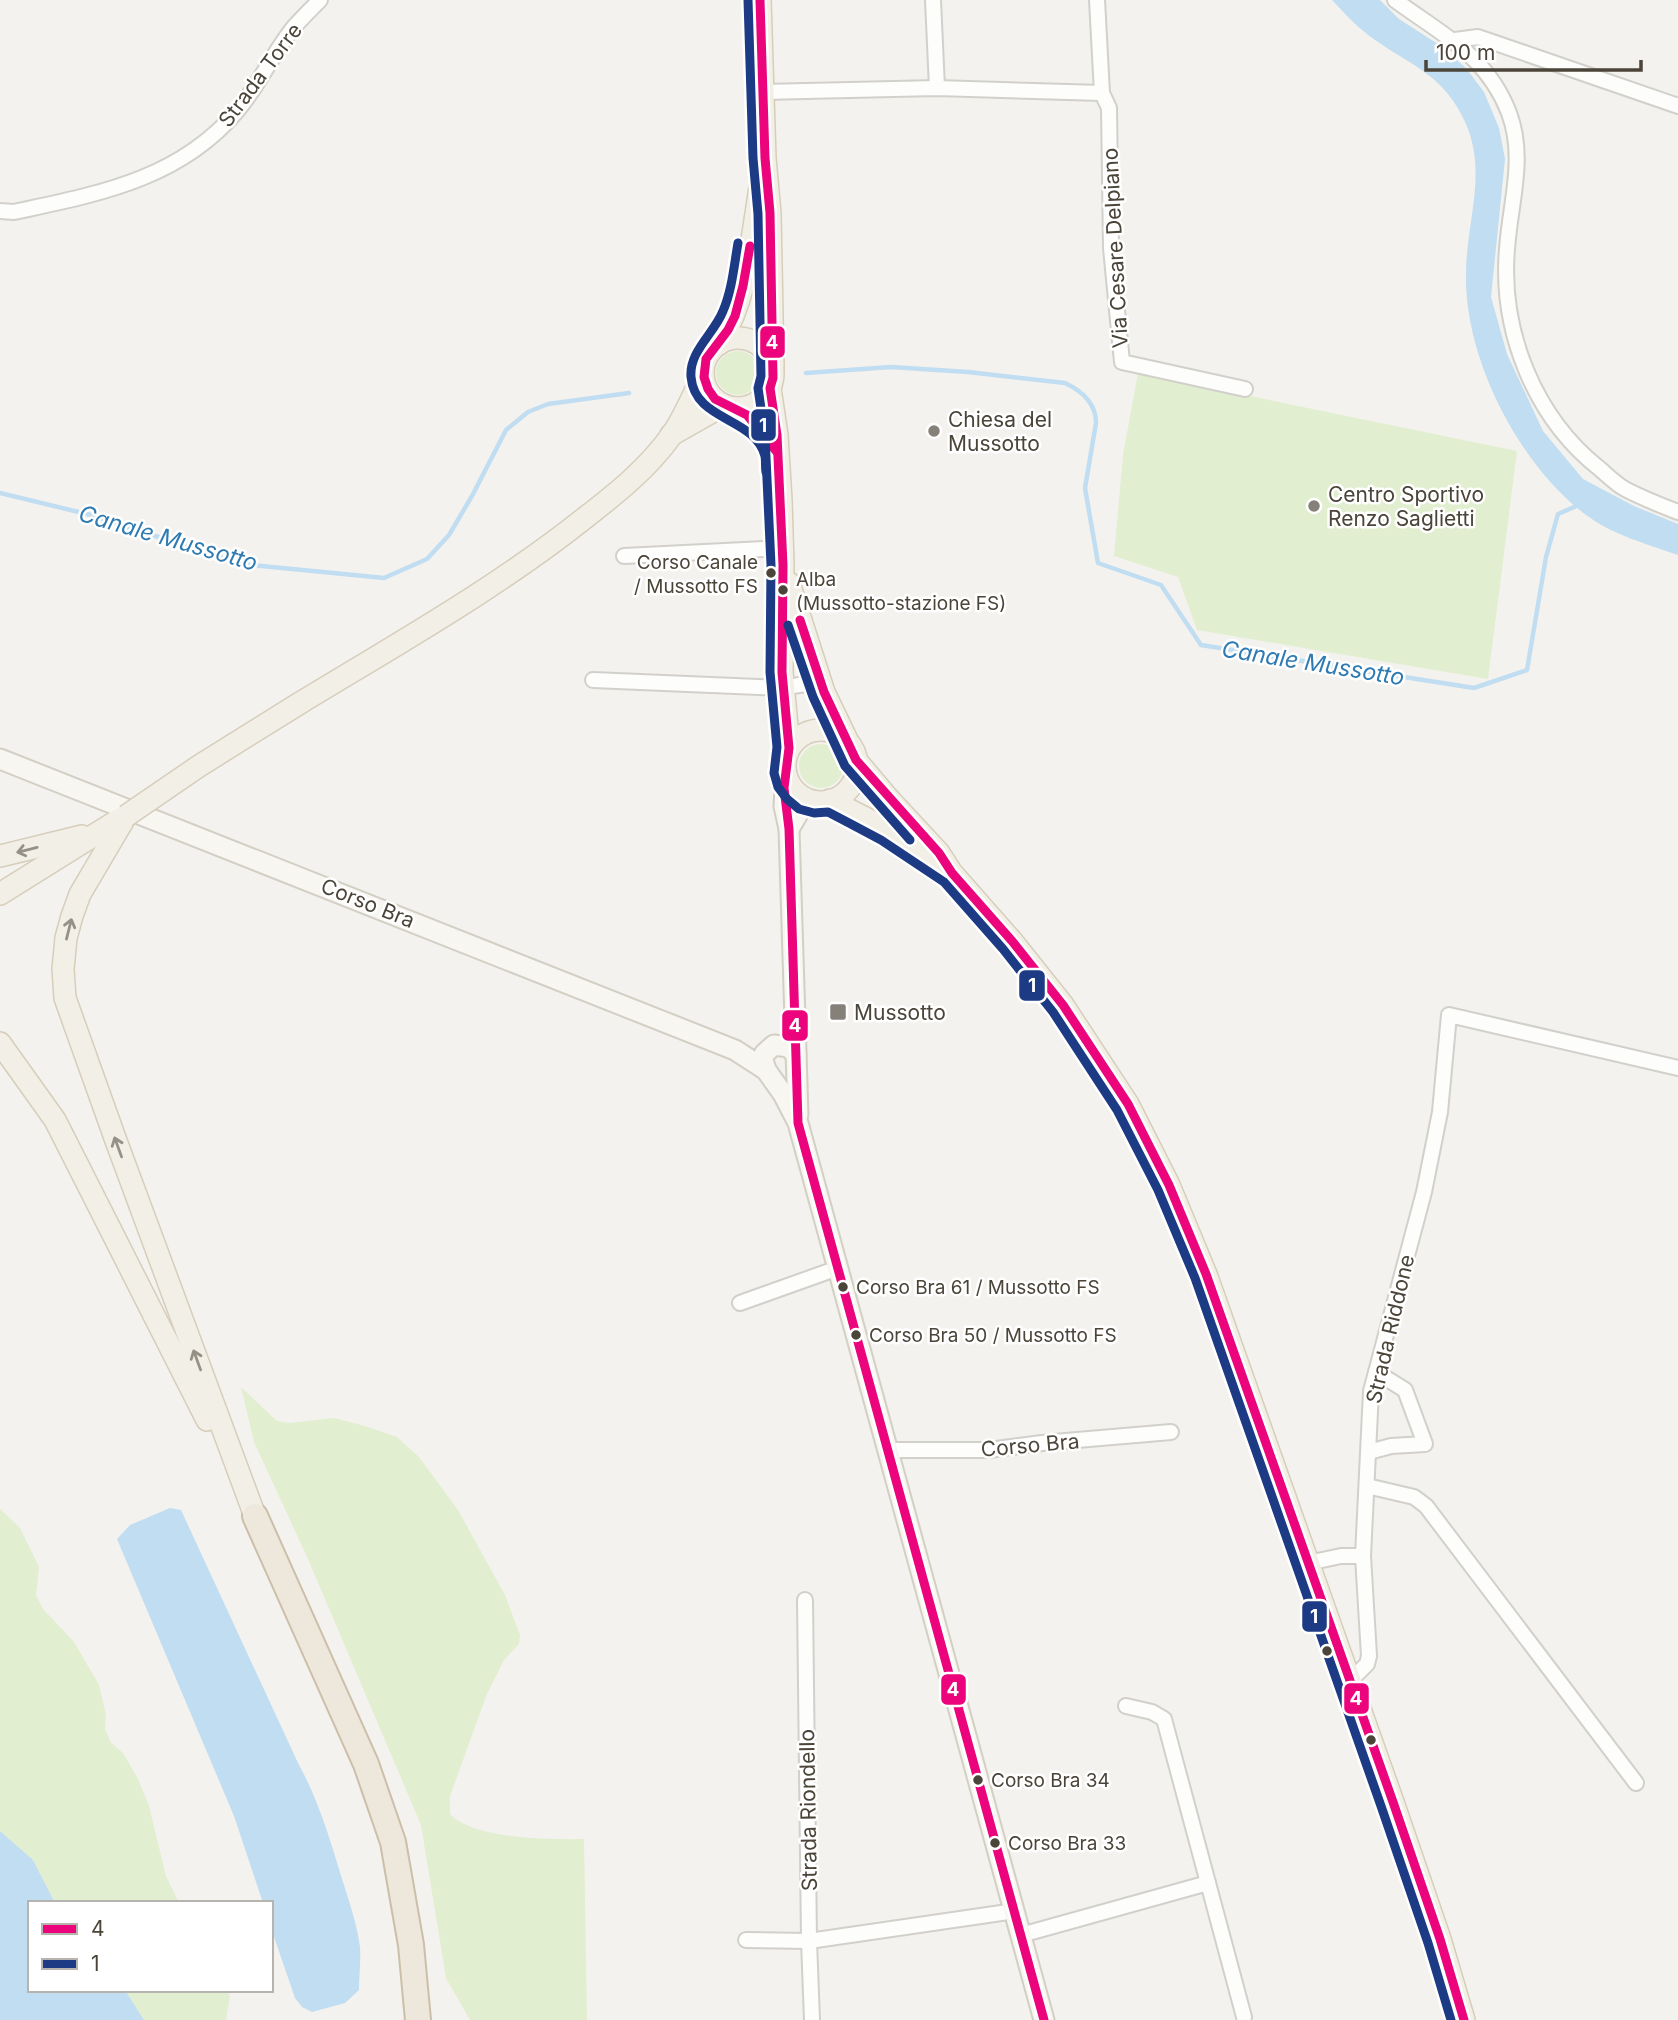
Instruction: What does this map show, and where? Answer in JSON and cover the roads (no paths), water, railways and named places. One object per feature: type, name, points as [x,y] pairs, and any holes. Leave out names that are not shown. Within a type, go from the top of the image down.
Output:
[{"type":"highway","points":[[255,1516],[366,1764],[393,1842],[411,1945],[418,2020]]},
{"type":"main road","points":[[760,0],[765,158],[770,213],[773,366],[770,388],[777,435],[783,556],[784,688],[789,748],[786,772],[796,791],[887,829],[952,873]]},
{"type":"main road","points":[[719,344],[731,325],[744,281],[765,158]]},
{"type":"main road","points":[[0,894],[107,834],[126,816],[199,766],[434,622],[543,551],[638,473],[671,435],[703,375],[710,352],[719,344],[729,339],[752,341],[769,356],[773,366]]},
{"type":"main road","points":[[703,375],[709,393],[759,428],[776,451]]},
{"type":"main road","points":[[671,435],[730,407],[756,404],[770,388]]},
{"type":"main road","points":[[783,556],[824,692],[852,751],[854,780],[848,789],[823,801]]},
{"type":"main road","points":[[789,748],[806,733],[817,730],[829,731],[852,751],[1063,1005],[1128,1104],[1169,1185],[1206,1274],[1440,1939],[1464,2020]]},
{"type":"main road","points":[[0,856],[107,834]]},
{"type":"main road","points":[[107,834],[80,894],[66,939],[63,968],[65,998],[114,1138],[255,1516]]},
{"type":"main road","points":[[0,1043],[55,1120],[255,1516]]},
{"type":"street","name":"Strada Torre","points":[[0,211],[14,212],[104,192],[143,179],[201,146],[239,109],[294,27],[320,0]]},
{"type":"street","points":[[933,0],[937,88]]},
{"type":"street","name":"Via Cesare Delpiano","points":[[1097,0],[1102,93],[1109,108],[1111,248],[1122,362],[1245,389]]},
{"type":"street","points":[[1395,0],[1455,40],[1493,82],[1502,96],[1513,124],[1518,169],[1506,252],[1513,327],[1534,388],[1553,423],[1572,445],[1623,488],[1678,512]]},
{"type":"street","points":[[1455,40],[1478,37],[1678,106]]},
{"type":"street","points":[[762,92],[937,88],[1102,93]]},
{"type":"street","points":[[624,556],[783,556]]},
{"type":"street","points":[[593,680],[784,688],[814,685],[824,692]]},
{"type":"street","name":"Corso Bra","points":[[0,759],[735,1050],[768,1072],[798,1123]]},
{"type":"street","name":"Corso Bra","points":[[786,772],[784,806],[789,829],[798,1123],[1044,2020]]},
{"type":"street","points":[[789,829],[802,807],[823,801]]},
{"type":"street","points":[[887,829],[904,831],[912,826]]},
{"type":"street","name":"Corso Bra","points":[[735,1050],[772,1047],[788,1028],[794,1007]]},
{"type":"street","name":"Strada Riddone","points":[[1349,1682],[1367,1664],[1368,1656],[1363,1556],[1371,1391],[1424,1192],[1440,1111],[1449,1015],[1678,1068]]},
{"type":"street","points":[[789,1046],[795,1061],[785,1077],[768,1072],[763,1060],[772,1047],[789,1046]]},
{"type":"street","points":[[740,1303],[838,1268]]},
{"type":"street","points":[[1369,1452],[1391,1446],[1426,1444],[1405,1390],[1376,1372]]},
{"type":"street","name":"Corso Bra","points":[[888,1450],[989,1450],[1171,1432]]},
{"type":"street","points":[[1367,1486],[1414,1497],[1426,1506],[1636,1783]]},
{"type":"street","points":[[1308,1563],[1341,1556],[1363,1556]]},
{"type":"street","name":"Strada Riondello","points":[[805,1600],[812,2020]]},
{"type":"street","points":[[1126,1706],[1152,1712],[1164,1719],[1244,2017]]},
{"type":"street","points":[[1021,1935],[1208,1882]]},
{"type":"street","points":[[746,1940],[809,1941],[1015,1911]]},
{"type":"water","points":[[1332,0],[1380,0],[1399,19],[1438,44],[1466,68],[1484,92],[1499,128],[1505,159],[1491,297],[1507,354],[1543,431],[1583,479],[1634,506],[1678,524],[1678,555],[1619,534],[1586,515],[1561,493],[1517,438],[1499,406],[1485,372],[1474,338],[1468,304],[1466,271],[1475,160],[1466,124],[1458,108],[1438,83],[1369,36]]},
{"type":"water","points":[[170,1508],[181,1510],[312,1791],[352,1913],[360,1947],[359,1990],[345,2003],[312,2012],[302,2007],[295,1998],[273,1934],[273,1901],[262,1901],[234,1816],[117,1539],[130,1525]]},
{"type":"water","points":[[0,1831],[33,1860],[54,1901],[28,1901],[28,1992],[126,1992],[144,2020],[0,2020]]},
{"type":"waterway","name":"Canale Mussotto","points":[[806,373],[891,367],[1065,383],[1077,390],[1087,398],[1094,409],[1096,423],[1085,488],[1098,563],[1161,585],[1201,645],[1474,688],[1527,670],[1546,557],[1558,514],[1581,504]]},
{"type":"waterway","name":"Canale Mussotto","points":[[0,493],[91,515],[241,564],[384,578],[427,559],[449,535],[506,430],[528,412],[548,404],[629,393]]},
{"type":"place","name":"Chiesa del Mussotto","points":[[934,431]]},
{"type":"place","name":"Centro Sportivo Renzo Saglietti","points":[[1314,506]]},
{"type":"place","name":"Corso Canale / Mussotto FS","points":[[771,573]]},
{"type":"place","name":"Alba (Mussotto-stazione FS)","points":[[783,590]]},
{"type":"place","name":"Mussotto","points":[[838,1012]]},
{"type":"place","name":"Corso Bra 61 / Mussotto FS","points":[[843,1287]]},
{"type":"place","name":"Corso Bra 50 / Mussotto FS","points":[[856,1335]]},
{"type":"place","name":"Corso Bra 34","points":[[978,1780]]},
{"type":"place","name":"Corso Bra 33","points":[[995,1843]]}]
